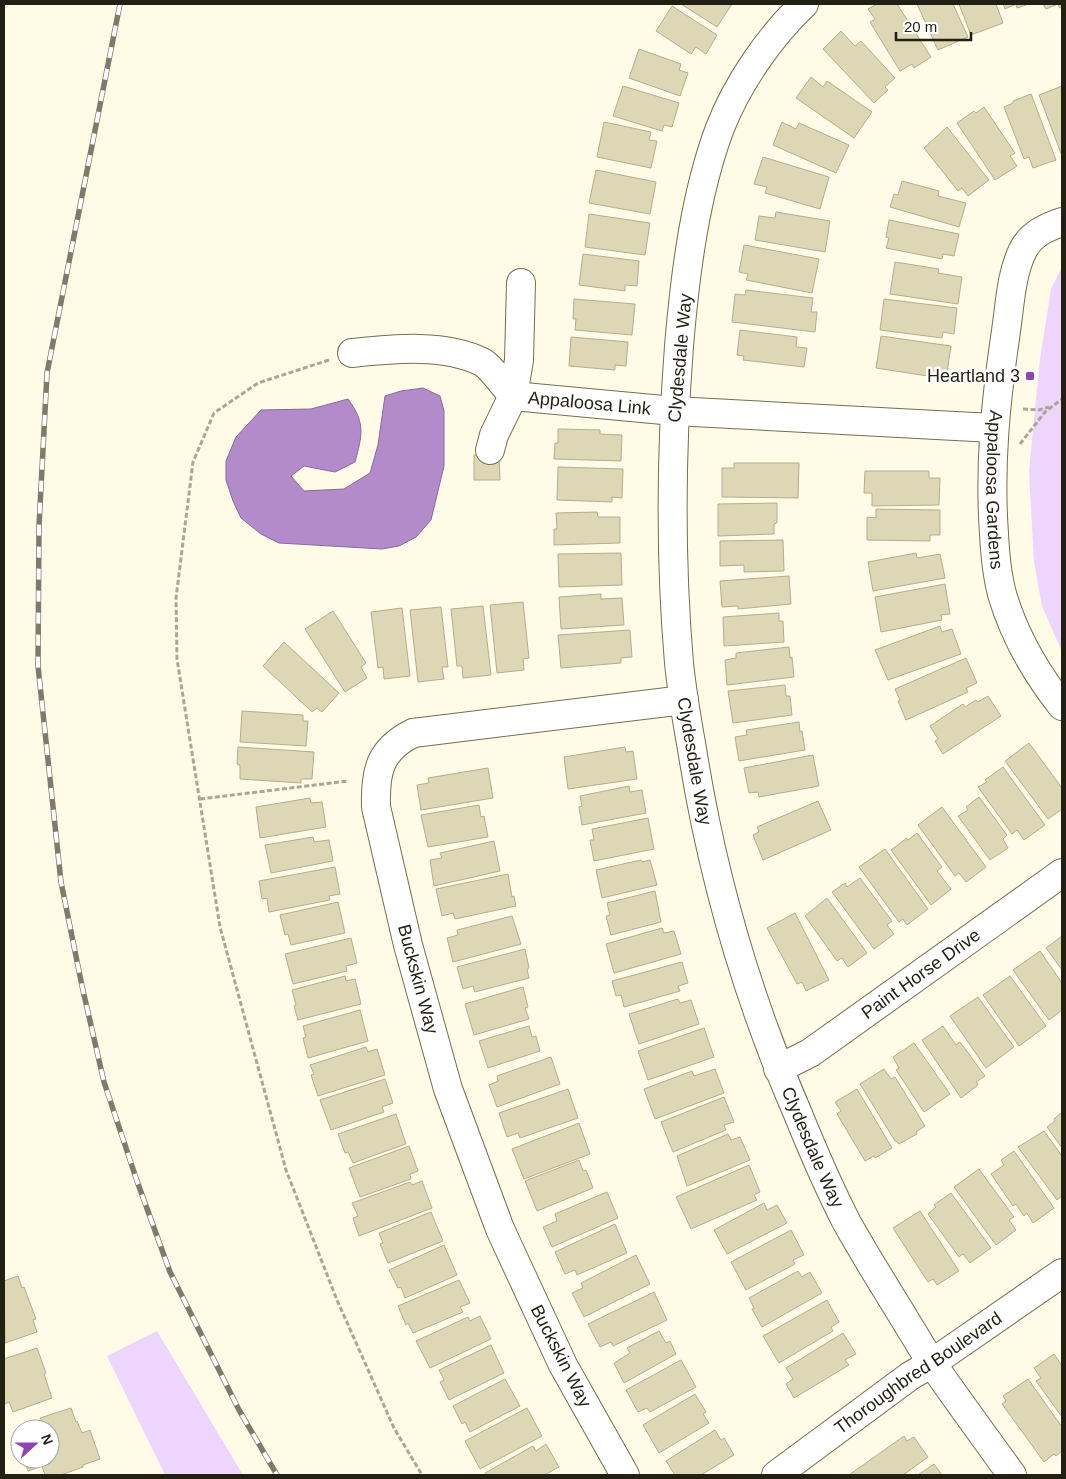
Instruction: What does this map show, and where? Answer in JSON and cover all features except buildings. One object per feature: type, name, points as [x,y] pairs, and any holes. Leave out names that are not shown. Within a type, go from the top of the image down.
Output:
[{"type":"street","name":"Clydesdale Way","points":[[799,5],[764,50],[742,84],[720,127],[708,168],[694,232],[683,298],[674,411],[673,564],[679,663],[684,700],[701,806],[717,880],[742,969],[778,1068],[816,1157],[847,1222],[932,1363],[1012,1475]]},
{"type":"street","name":"Appaloosa Gardens","points":[[1062,222],[1040,232],[1030,240],[1018,262],[994,428],[992,510],[995,549],[1002,593],[1032,662],[1062,706]]},
{"type":"street","points":[[490,450],[494,435],[513,396],[519,360],[521,283]]},
{"type":"street","name":"Appaloosa Link","points":[[352,353],[396,349],[454,352],[484,363],[513,396],[674,411],[994,428]]},
{"type":"street","name":"Buckskin Way","points":[[625,1475],[562,1365],[500,1229],[448,1089],[406,936],[376,807],[375,784],[387,751],[399,740],[413,733],[684,700]]},
{"type":"street","name":"Paint Horse Drive","points":[[778,1068],[810,1053],[1062,873]]},
{"type":"street","name":"Thoroughbred Boulevard","points":[[776,1475],[910,1376],[1062,1274]]},
{"type":"path","points":[[352,353],[258,383],[214,413],[194,462],[176,598],[177,659],[220,927],[286,1170],[337,1300],[394,1428],[422,1475]]},
{"type":"path","points":[[1016,449],[1045,412],[1062,398]]},
{"type":"path","points":[[1018,408],[1028,410],[1052,407]]},
{"type":"path","points":[[200,799],[348,781]]},
{"type":"shaded area","points":[[1062,267],[1062,652],[1042,606],[1034,562],[1029,471],[1040,359],[1051,289]]},
{"type":"shaded area","points":[[423,388],[440,396],[444,411],[444,466],[431,520],[416,537],[399,546],[382,549],[279,543],[261,534],[241,518],[226,480],[226,461],[236,437],[261,410],[311,409],[348,399],[358,415],[361,430],[355,462],[335,472],[304,466],[291,476],[304,491],[344,489],[370,473],[378,445],[385,396],[401,391]]},
{"type":"shaded area","points":[[157,1331],[243,1475],[165,1475],[107,1356]]},
{"type":"railway","points":[[120,4],[47,373],[39,526],[38,666],[61,882],[104,1082],[170,1272],[239,1410],[277,1475]]},
{"type":"place","name":"Heartland 3","points":[[1030,376]]}]
